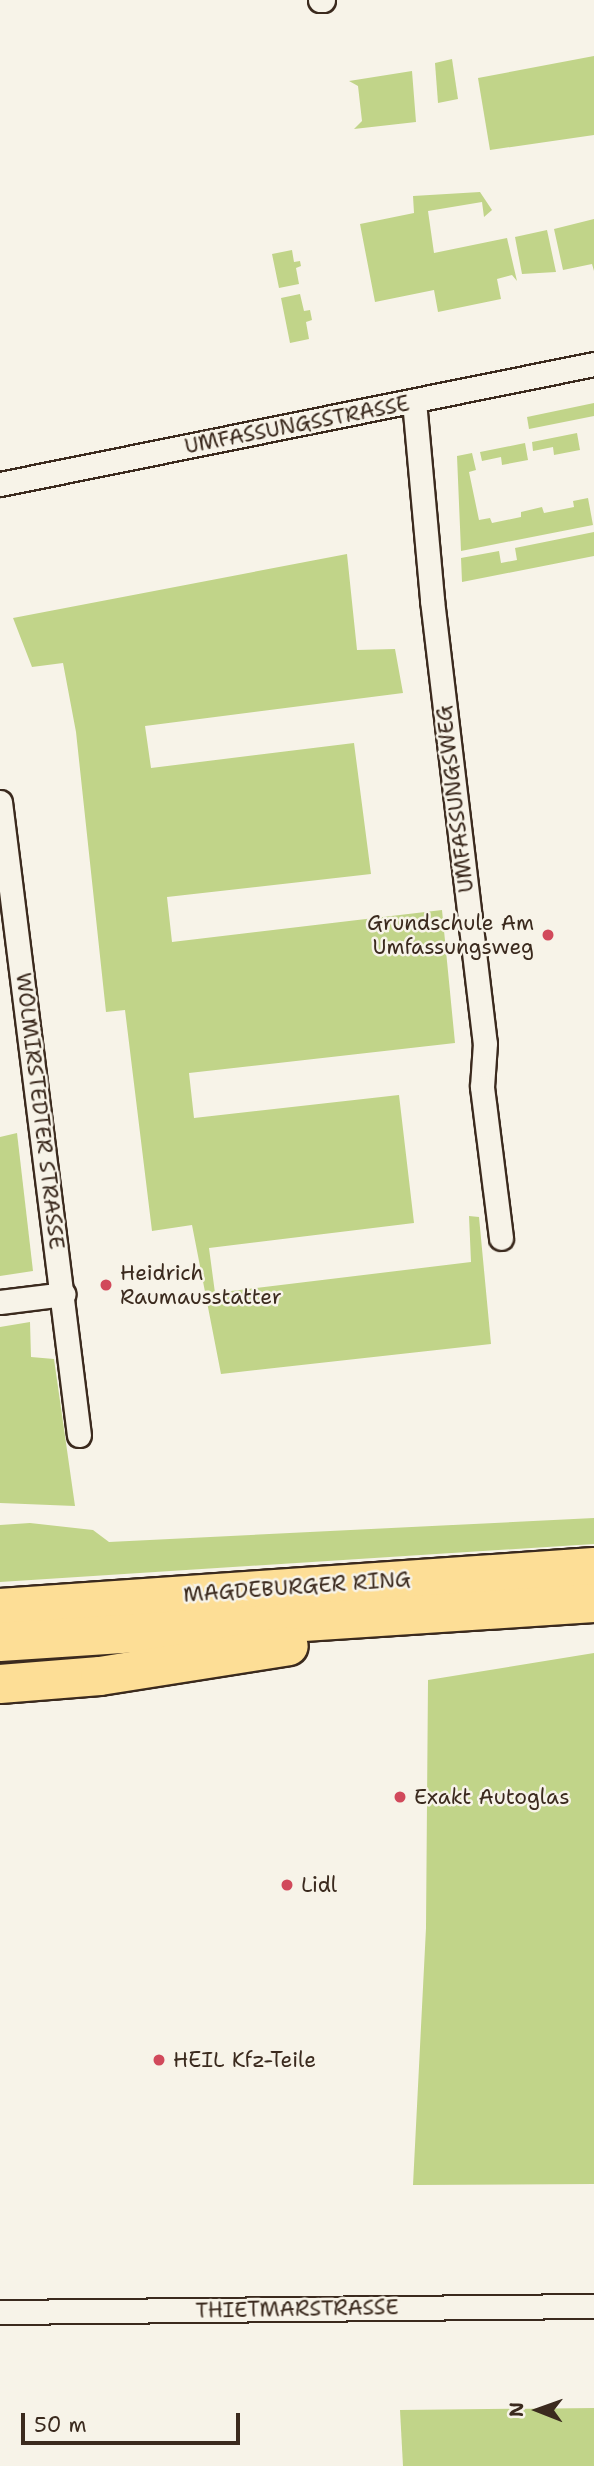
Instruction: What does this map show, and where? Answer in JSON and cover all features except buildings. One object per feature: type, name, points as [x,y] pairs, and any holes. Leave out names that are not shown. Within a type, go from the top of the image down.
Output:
[{"type":"highway","name":"MAGDEBURGER RING","points":[[0,1608],[594,1567]]},
{"type":"highway","name":"MAGDEBURGER RING","points":[[0,1642],[594,1603]]},
{"type":"highway","points":[[0,1684],[100,1676],[277,1647],[432,1634],[459,1611]]},
{"type":"street","name":"UMFASSUNGSSTRASSE","points":[[0,484],[594,364]]},
{"type":"street","name":"UMFASSUNGSWEG","points":[[414,401],[435,627],[485,1043],[482,1087],[501,1238]]},
{"type":"street","name":"WOLMIRSTEDTER STRASSE","points":[[0,802],[64,1294],[79,1436]]},
{"type":"street","points":[[0,1302],[64,1294]]},
{"type":"street","name":"THIETMARSTRASSE","points":[[0,2312],[594,2306]]},
{"type":"green space","points":[[594,56],[594,135],[490,150],[478,78]]},
{"type":"green space","points":[[452,59],[458,99],[438,103],[435,63]]},
{"type":"green space","points":[[412,71],[416,122],[354,129],[362,121],[358,86],[349,81]]},
{"type":"green space","points":[[480,192],[492,210],[484,217],[482,202],[428,211],[434,253],[507,238],[517,281],[512,275],[497,279],[501,299],[438,312],[434,290],[375,302],[360,224],[414,213],[413,196]]},
{"type":"green space","points":[[594,219],[594,271],[592,264],[563,270],[554,229]]},
{"type":"green space","points":[[547,230],[556,272],[522,274],[515,237]]},
{"type":"green space","points":[[292,250],[294,262],[300,261],[301,266],[296,268],[299,284],[279,288],[272,254]]},
{"type":"green space","points":[[300,294],[304,311],[310,310],[312,320],[306,322],[309,339],[290,343],[281,298]]},
{"type":"green space","points":[[594,403],[594,416],[529,429],[527,417]]},
{"type":"green space","points":[[577,433],[580,450],[554,455],[553,447],[533,451],[532,442]]},
{"type":"green space","points":[[525,443],[528,460],[502,465],[501,457],[482,461],[480,452]]},
{"type":"green space","points":[[472,453],[476,470],[469,472],[479,520],[490,518],[492,523],[521,517],[521,512],[542,507],[544,513],[574,507],[573,501],[588,498],[593,525],[461,551],[457,456]]},
{"type":"green space","points":[[594,532],[594,556],[462,582],[461,558],[499,551],[501,563],[517,560],[515,548]]},
{"type":"green space","points":[[347,554],[357,650],[395,649],[403,693],[145,726],[151,768],[354,743],[371,874],[167,897],[172,942],[442,910],[455,1043],[189,1073],[194,1118],[399,1095],[414,1223],[209,1248],[215,1293],[471,1262],[469,1216],[479,1217],[491,1344],[221,1374],[192,1225],[152,1231],[125,1010],[106,1012],[76,732],[63,663],[32,667],[13,618]]},
{"type":"green space","points":[[17,1133],[33,1271],[0,1276],[0,1137]]},
{"type":"green space","points":[[30,1322],[31,1357],[54,1359],[75,1506],[0,1503],[0,1327]]},
{"type":"green space","points":[[594,1518],[594,1544],[0,1582],[0,1525],[30,1523],[93,1530],[109,1542]]},
{"type":"green space","points":[[594,1653],[594,2184],[413,2185],[426,1928],[428,1680]]},
{"type":"green space","points":[[594,2408],[594,2466],[403,2466],[400,2410]]},
{"type":"place","name":"Grundschule Am Umfassungsweg","points":[[548,935]]},
{"type":"place","name":"Heidrich Raumausstatter","points":[[106,1285]]},
{"type":"place","name":"Exakt Autoglas","points":[[400,1797]]},
{"type":"place","name":"Lidl","points":[[287,1885]]},
{"type":"place","name":"HEIL Kfz-Teile","points":[[159,2060]]}]
